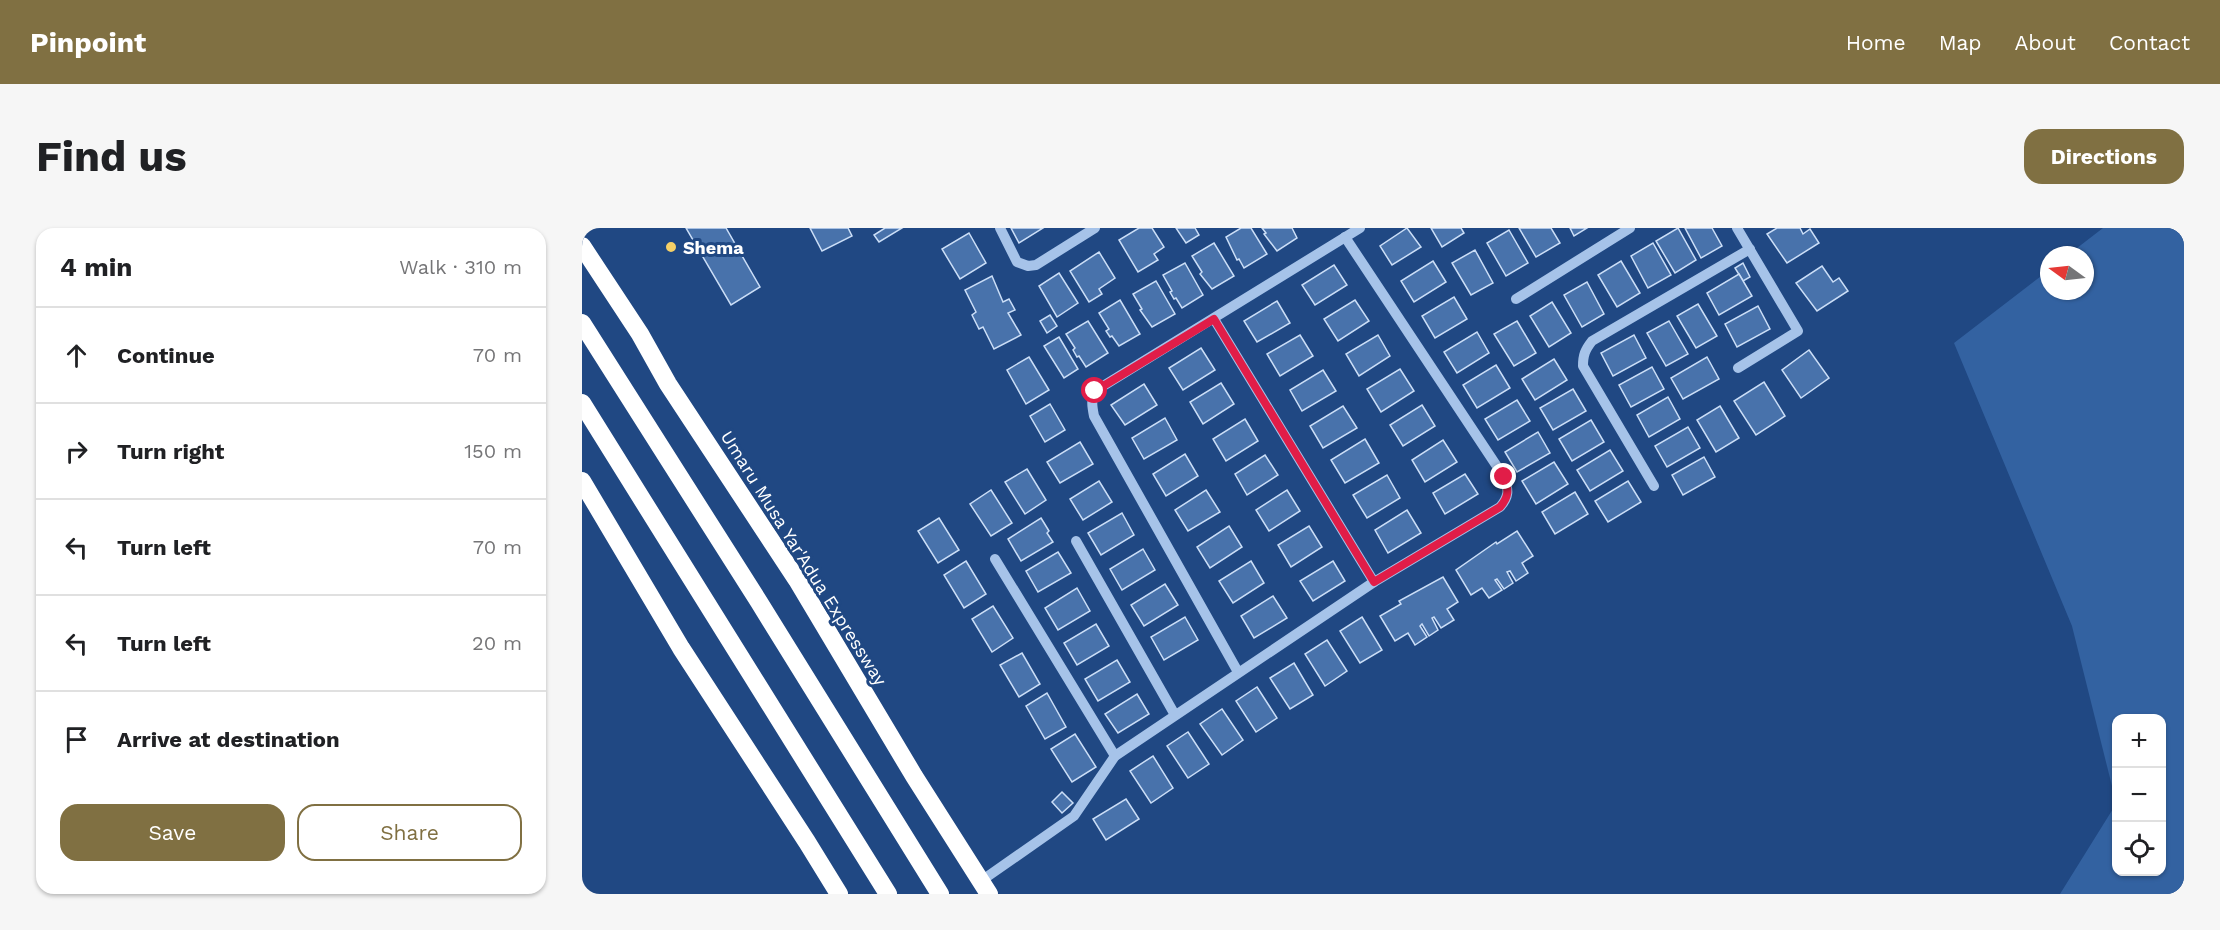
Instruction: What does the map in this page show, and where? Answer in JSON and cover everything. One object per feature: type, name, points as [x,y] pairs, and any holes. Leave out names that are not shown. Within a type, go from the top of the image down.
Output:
[{"type":"highway","name":"Umaru Musa Yar'Adua Expressway","points":[[582,246],[640,334],[668,384],[797,580],[908,766],[985,887]]},
{"type":"highway","points":[[582,322],[940,894]]},
{"type":"highway","points":[[582,403],[888,894]]},
{"type":"highway","points":[[582,481],[681,648],[839,894]]},
{"type":"street","points":[[1000,228],[1017,262],[1028,266],[1036,265],[1095,228]]},
{"type":"street","points":[[1238,672],[1094,416],[1092,396],[1095,391],[1360,228]]},
{"type":"street","points":[[1516,299],[1630,228]]},
{"type":"street","points":[[1737,228],[1798,331],[1738,368]]},
{"type":"street","points":[[985,887],[1074,816],[1115,756],[1374,582],[1500,507],[1508,499],[1508,488],[1504,477],[1345,237]]},
{"type":"street","points":[[1654,486],[1583,366],[1583,356],[1592,341],[1749,249]]},
{"type":"street","points":[[1214,319],[1374,582]]},
{"type":"street","points":[[1076,541],[1175,715]]},
{"type":"street","points":[[995,559],[1115,756]]},
{"type":"shaded area","points":[[2103,228],[2184,228],[2184,894],[2060,894],[2112,810],[2112,876],[2166,876],[2166,714],[2112,714],[2112,786],[2072,626],[1954,343],[2040,277],[2040,300],[2094,300],[2094,246],[2080,246]]},
{"type":"building","points":[[686,228],[726,228],[760,287],[731,305]]},
{"type":"building","points":[[810,228],[848,228],[852,236],[822,251]]},
{"type":"building","points":[[885,228],[902,228],[879,242],[874,235]]},
{"type":"building","points":[[1011,228],[1043,228],[1019,243]]},
{"type":"building","points":[[1139,228],[1152,228],[1164,247],[1154,254],[1158,260],[1138,272],[1119,240]]},
{"type":"building","points":[[1176,228],[1195,228],[1199,235],[1186,243]]},
{"type":"building","points":[[1241,228],[1251,228],[1267,254],[1244,268],[1239,259],[1237,260],[1226,237]]},
{"type":"building","points":[[1262,228],[1292,228],[1297,238],[1277,251]]},
{"type":"building","points":[[1407,228],[1421,247],[1392,265],[1380,246]]},
{"type":"building","points":[[1431,228],[1461,228],[1464,233],[1442,247]]},
{"type":"building","points":[[1519,228],[1551,228],[1560,243],[1536,257]]},
{"type":"building","points":[[1570,228],[1587,228],[1574,236]]},
{"type":"building","points":[[1678,228],[1696,260],[1675,273],[1656,241]]},
{"type":"building","points":[[1685,228],[1712,228],[1722,246],[1701,258]]},
{"type":"building","points":[[1777,228],[1800,228],[1803,234],[1810,229],[1819,243],[1787,263],[1767,234]]},
{"type":"building","points":[[1509,230],[1528,263],[1506,276],[1487,243]]},
{"type":"building","points":[[969,233],[986,263],[960,279],[942,249]]},
{"type":"building","points":[[1214,243],[1234,276],[1212,289],[1200,274],[1202,272],[1192,256]]},
{"type":"building","points":[[1653,243],[1671,275],[1648,288],[1631,256]]},
{"type":"building","points":[[1475,250],[1493,283],[1471,295],[1452,263]]},
{"type":"building","points":[[1099,252],[1115,278],[1099,289],[1102,294],[1089,302],[1070,271]]},
{"type":"building","points":[[1433,261],[1446,282],[1414,302],[1401,281]]},
{"type":"building","points":[[1621,261],[1640,293],[1617,307],[1598,275]]},
{"type":"building","points":[[1185,263],[1203,295],[1182,308],[1176,298],[1174,299],[1163,275]]},
{"type":"building","points":[[1743,263],[1750,277],[1743,281],[1735,268]]},
{"type":"building","points":[[1334,265],[1347,285],[1315,305],[1302,285]]},
{"type":"building","points":[[1822,266],[1833,282],[1839,278],[1848,291],[1817,311],[1796,283]]},
{"type":"building","points":[[1059,273],[1078,303],[1057,317],[1039,286]]},
{"type":"building","points":[[1739,274],[1752,296],[1719,315],[1707,293]]},
{"type":"building","points":[[992,276],[1003,302],[1009,299],[1015,310],[1008,313],[1021,335],[994,349],[983,327],[979,329],[972,315],[976,312],[965,290]]},
{"type":"building","points":[[1156,281],[1175,314],[1152,327],[1140,310],[1142,309],[1133,294]]},
{"type":"building","points":[[1587,282],[1604,314],[1582,327],[1564,295]]},
{"type":"building","points":[[1454,297],[1467,319],[1435,338],[1422,316]]},
{"type":"building","points":[[1120,300],[1140,334],[1119,346],[1106,331],[1109,329],[1099,313]]},
{"type":"building","points":[[1355,300],[1369,321],[1338,341],[1324,319]]},
{"type":"building","points":[[1277,301],[1290,323],[1257,342],[1244,321]]},
{"type":"building","points":[[1552,302],[1571,333],[1549,347],[1530,316]]},
{"type":"building","points":[[1698,304],[1717,336],[1696,348],[1677,316]]},
{"type":"building","points":[[1758,306],[1770,329],[1737,347],[1725,324]]},
{"type":"building","points":[[1050,315],[1057,326],[1047,333],[1040,321]]},
{"type":"building","points":[[1088,321],[1108,353],[1086,367],[1079,356],[1077,357],[1073,350],[1075,348],[1066,334]]},
{"type":"building","points":[[1517,321],[1536,353],[1514,366],[1494,334]]},
{"type":"building","points":[[1669,321],[1688,354],[1666,366],[1647,333]]},
{"type":"building","points":[[1477,332],[1489,353],[1457,373],[1444,352]]},
{"type":"building","points":[[1300,335],[1313,356],[1280,376],[1267,354]]},
{"type":"building","points":[[1378,335],[1390,356],[1359,376],[1346,354]]},
{"type":"building","points":[[1634,335],[1646,358],[1613,376],[1601,353]]},
{"type":"building","points":[[1059,337],[1078,369],[1064,378],[1044,346]]},
{"type":"building","points":[[1201,348],[1215,370],[1183,390],[1169,368]]},
{"type":"building","points":[[1809,350],[1829,378],[1801,398],[1782,370]]},
{"type":"building","points":[[1029,357],[1049,390],[1026,404],[1007,370]]},
{"type":"building","points":[[1707,357],[1719,379],[1683,399],[1671,378]]},
{"type":"building","points":[[1554,359],[1567,380],[1535,400],[1522,379]]},
{"type":"building","points":[[1496,365],[1510,388],[1477,408],[1463,385]]},
{"type":"building","points":[[1652,367],[1664,389],[1631,407],[1619,385]]},
{"type":"building","points":[[1400,369],[1414,391],[1381,412],[1367,389]]},
{"type":"building","points":[[1323,370],[1336,391],[1302,411],[1290,390]]},
{"type":"building","points":[[1764,382],[1785,416],[1756,435],[1734,401]]},
{"type":"building","points":[[1221,383],[1234,404],[1203,424],[1190,402]]},
{"type":"building","points":[[1144,384],[1157,405],[1125,425],[1111,405]]},
{"type":"building","points":[[1573,389],[1586,411],[1553,430],[1540,408]]},
{"type":"building","points":[[1668,397],[1680,419],[1649,437],[1637,415]]},
{"type":"building","points":[[1517,400],[1530,421],[1498,440],[1485,419]]},
{"type":"building","points":[[1050,404],[1065,430],[1045,442],[1030,416]]},
{"type":"building","points":[[1422,405],[1435,426],[1403,446],[1390,425]]},
{"type":"building","points":[[1343,406],[1357,428],[1323,448],[1310,426]]},
{"type":"building","points":[[1720,406],[1739,438],[1716,452],[1697,420]]},
{"type":"building","points":[[1165,418],[1177,440],[1144,459],[1132,438]]},
{"type":"building","points":[[1245,419],[1258,441],[1226,461],[1213,439]]},
{"type":"building","points":[[1591,420],[1604,442],[1572,461],[1559,439]]},
{"type":"building","points":[[1688,427],[1700,448],[1667,467],[1655,446]]},
{"type":"building","points":[[1538,432],[1550,453],[1517,472],[1505,452]]},
{"type":"building","points":[[1365,439],[1379,463],[1345,483],[1331,460]]},
{"type":"building","points":[[1443,440],[1457,462],[1425,482],[1412,460]]},
{"type":"building","points":[[1080,442],[1093,464],[1060,483],[1047,462]]},
{"type":"building","points":[[1610,450],[1623,471],[1590,491],[1577,470]]},
{"type":"building","points":[[1185,454],[1198,476],[1166,496],[1153,474]]},
{"type":"building","points":[[1265,455],[1278,475],[1247,495],[1235,474]]},
{"type":"building","points":[[1704,457],[1715,477],[1683,495],[1672,475]]},
{"type":"building","points":[[1554,462],[1568,484],[1536,504],[1522,481]]},
{"type":"building","points":[[1027,469],[1046,500],[1025,514],[1005,482]]},
{"type":"building","points":[[1465,474],[1478,494],[1445,514],[1433,493]]},
{"type":"building","points":[[1387,475],[1400,498],[1367,518],[1353,495]]},
{"type":"building","points":[[1099,481],[1112,502],[1083,520],[1070,499]]},
{"type":"building","points":[[1628,481],[1641,502],[1608,522],[1595,501]]},
{"type":"building","points":[[991,490],[1012,523],[991,536],[970,504]]},
{"type":"building","points":[[1206,490],[1220,512],[1188,531],[1175,510]]},
{"type":"building","points":[[1287,490],[1300,511],[1269,531],[1256,510]]},
{"type":"building","points":[[1575,492],[1588,514],[1555,534],[1542,512]]},
{"type":"building","points":[[1407,510],[1421,533],[1388,553],[1375,530]]},
{"type":"building","points":[[1122,513],[1134,535],[1101,555],[1088,533]]},
{"type":"building","points":[[939,518],[959,550],[938,563],[918,531]]},
{"type":"building","points":[[1041,518],[1053,542],[1021,561],[1008,539]]},
{"type":"building","points":[[1229,526],[1242,547],[1210,568],[1197,547]]},
{"type":"building","points":[[1309,526],[1322,547],[1291,567],[1278,545]]},
{"type":"building","points":[[1517,531],[1533,556],[1522,563],[1528,573],[1516,581],[1510,571],[1507,572],[1513,583],[1504,589],[1497,579],[1495,580],[1502,590],[1489,598],[1482,588],[1471,595],[1456,570],[1496,542],[1497,544]]},
{"type":"building","points":[[1143,549],[1155,570],[1122,590],[1110,569]]},
{"type":"building","points":[[1058,552],[1071,573],[1038,592],[1026,571]]},
{"type":"building","points":[[966,561],[986,594],[964,608],[944,575]]},
{"type":"building","points":[[1251,561],[1264,583],[1233,603],[1219,581]]},
{"type":"building","points":[[1333,561],[1345,581],[1313,601],[1300,581]]},
{"type":"building","points":[[1443,577],[1458,602],[1447,609],[1454,620],[1441,628],[1434,617],[1432,618],[1438,630],[1429,636],[1422,624],[1420,626],[1427,637],[1415,645],[1408,633],[1395,641],[1380,616],[1401,604],[1399,601]]},
{"type":"building","points":[[1165,584],[1178,605],[1144,626],[1131,605]]},
{"type":"building","points":[[1077,588],[1090,611],[1058,630],[1045,608]]},
{"type":"building","points":[[1273,596],[1287,618],[1254,638],[1241,616]]},
{"type":"building","points":[[993,606],[1013,638],[992,652],[972,619]]},
{"type":"building","points":[[1185,617],[1198,640],[1164,660],[1151,637]]},
{"type":"building","points":[[1362,617],[1382,650],[1360,663],[1340,631]]},
{"type":"building","points":[[1096,624],[1109,646],[1077,665],[1064,643]]},
{"type":"building","points":[[1327,640],[1347,671],[1325,686],[1305,654]]},
{"type":"building","points":[[1022,653],[1040,684],[1019,697],[1000,665]]},
{"type":"building","points":[[1117,660],[1130,682],[1098,701],[1085,679]]},
{"type":"building","points":[[1294,663],[1313,695],[1290,709],[1270,678]]},
{"type":"building","points":[[1257,687],[1277,718],[1256,732],[1236,701]]},
{"type":"building","points":[[1047,693],[1066,727],[1045,739],[1026,706]]},
{"type":"building","points":[[1137,694],[1149,714],[1118,733],[1105,714]]},
{"type":"building","points":[[1222,709],[1243,740],[1222,755],[1200,724]]},
{"type":"building","points":[[1188,732],[1209,764],[1188,778],[1167,746]]},
{"type":"building","points":[[1075,734],[1096,767],[1072,782],[1051,749]]},
{"type":"building","points":[[1153,756],[1173,788],[1151,803],[1130,771]]},
{"type":"building","points":[[1062,792],[1073,803],[1062,813],[1052,802]]},
{"type":"building","points":[[1126,799],[1139,819],[1106,840],[1093,819]]},
{"type":"place","name":"Shema","points":[[671,247]]},
{"type":"route","points":[[1095,391],[1214,319],[1374,582],[1500,507],[1508,499],[1508,488],[1504,477]]}]
